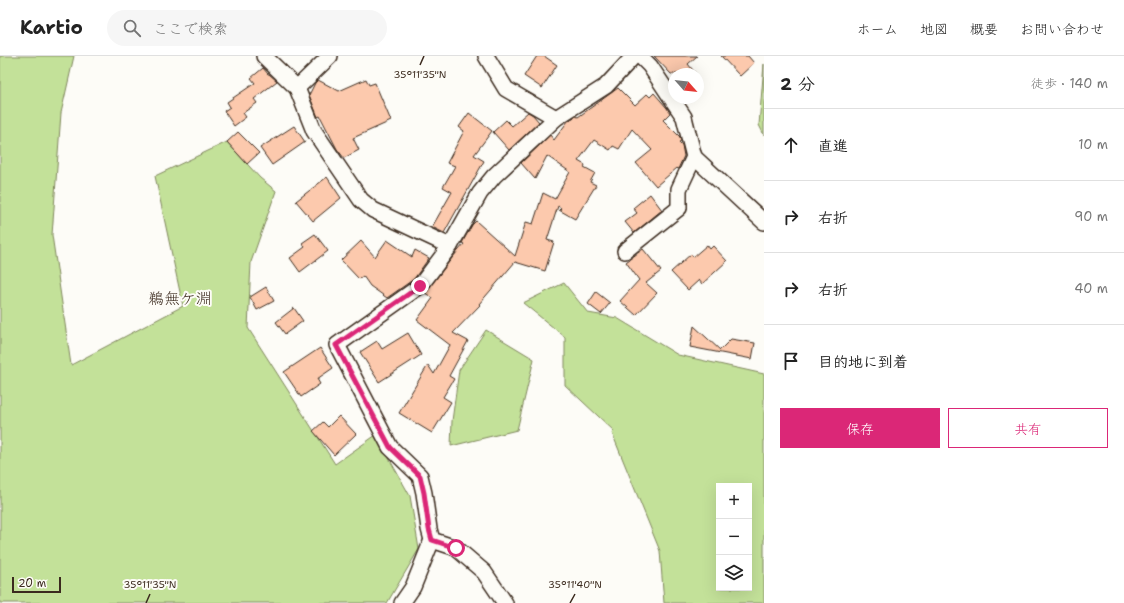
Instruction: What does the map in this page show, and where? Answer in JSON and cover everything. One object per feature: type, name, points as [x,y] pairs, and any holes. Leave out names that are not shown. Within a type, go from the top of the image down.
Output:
[{"type":"street","points":[[264,56],[297,88],[314,131],[361,200],[373,210],[450,246]]},
{"type":"street","points":[[297,88],[330,56]]},
{"type":"street","points":[[486,56],[506,90],[556,118]]},
{"type":"street","points":[[402,603],[413,587],[432,540],[420,476],[390,447],[336,345],[420,286],[450,246],[480,193],[494,176],[556,118],[606,86],[634,56]]},
{"type":"street","points":[[640,56],[650,66],[684,117],[694,157],[764,222]]},
{"type":"street","points":[[625,251],[679,208],[679,189],[694,157]]},
{"type":"street","points":[[432,540],[456,548],[484,572],[505,603]]},
{"type":"green space","points":[[0,56],[74,56],[61,113],[52,235],[71,365],[183,306],[155,176],[227,142],[260,178],[276,191],[251,262],[248,328],[335,464],[376,435],[410,496],[419,549],[387,603],[0,603]]},
{"type":"green space","points":[[764,64],[764,135],[759,125]]},
{"type":"green space","points":[[564,283],[588,313],[617,318],[678,355],[764,374],[764,603],[664,603],[660,551],[612,433],[614,431],[565,385],[565,337],[523,303]]},
{"type":"green space","points":[[486,330],[534,359],[517,430],[451,446],[452,421],[459,370]]},
{"type":"building","points":[[537,56],[544,56],[557,65],[542,88],[524,76]]},
{"type":"building","points":[[654,56],[697,56],[688,64],[691,68],[668,68],[668,71]]},
{"type":"building","points":[[721,56],[748,56],[754,63],[740,76]]},
{"type":"building","points":[[263,68],[277,81],[254,99],[257,103],[243,113],[246,117],[234,126],[224,111],[230,107],[227,102],[255,83],[251,78]]},
{"type":"building","points":[[366,79],[369,85],[375,83],[391,121],[353,138],[359,150],[344,158],[337,149],[320,116],[318,117],[309,95],[318,80],[339,91]]},
{"type":"building","points":[[618,88],[635,105],[647,94],[650,97],[654,93],[667,108],[670,113],[663,120],[680,137],[681,141],[679,142],[682,145],[684,156],[678,169],[677,168],[656,186],[636,163],[652,150],[632,129],[619,149],[613,146],[610,150],[594,140],[578,161],[585,165],[584,167],[595,173],[590,182],[596,185],[575,219],[559,210],[561,208],[558,206],[547,240],[554,242],[545,271],[515,262],[479,304],[480,305],[453,333],[468,341],[449,376],[454,379],[443,397],[451,402],[432,433],[399,413],[428,365],[434,374],[450,345],[417,320],[433,298],[425,293],[464,244],[462,243],[472,225],[476,221],[515,256],[526,222],[533,224],[543,193],[555,199],[570,172],[547,156],[535,179],[521,163],[550,135],[554,140],[568,121],[576,116],[578,117]]},
{"type":"building","points":[[528,112],[539,122],[509,150],[493,132],[506,120],[512,126]]},
{"type":"building","points":[[469,113],[492,131],[474,155],[484,161],[444,233],[432,227],[452,192],[443,187],[455,166],[447,163],[464,131],[459,127]]},
{"type":"building","points":[[294,126],[305,142],[272,165],[260,148]]},
{"type":"building","points":[[238,132],[259,153],[247,164],[227,142]]},
{"type":"building","points":[[327,177],[341,198],[313,221],[296,201]]},
{"type":"building","points":[[650,194],[662,210],[634,233],[625,222],[637,213],[633,208]]},
{"type":"building","points":[[315,234],[328,251],[300,272],[290,258],[305,247],[302,243]]},
{"type":"building","points":[[387,240],[412,257],[415,250],[429,258],[414,279],[387,298],[370,286],[363,276],[359,279],[341,260],[361,241],[375,257]]},
{"type":"building","points":[[707,245],[710,249],[713,246],[727,261],[702,284],[699,280],[688,290],[671,272],[691,254],[693,257]]},
{"type":"building","points":[[643,249],[661,271],[646,283],[657,293],[636,315],[620,301],[639,280],[626,262]]},
{"type":"building","points":[[266,287],[274,301],[257,310],[250,297]]},
{"type":"building","points":[[596,292],[610,303],[601,314],[588,304]]},
{"type":"building","points":[[294,308],[303,321],[285,334],[276,322]]},
{"type":"building","points":[[694,326],[720,350],[731,339],[755,343],[752,359],[690,347]]},
{"type":"building","points":[[408,333],[421,355],[379,382],[360,352],[377,341],[382,349]]},
{"type":"building","points":[[320,348],[333,368],[317,379],[320,384],[301,397],[284,372]]},
{"type":"building","points":[[339,416],[356,434],[334,455],[313,431],[323,422],[328,427]]},
{"type":"district","name":"鵜無ケ淵","points":[[180,298]]},
{"type":"route","points":[[420,286],[336,345],[390,447],[420,476],[432,540],[456,548]]}]
